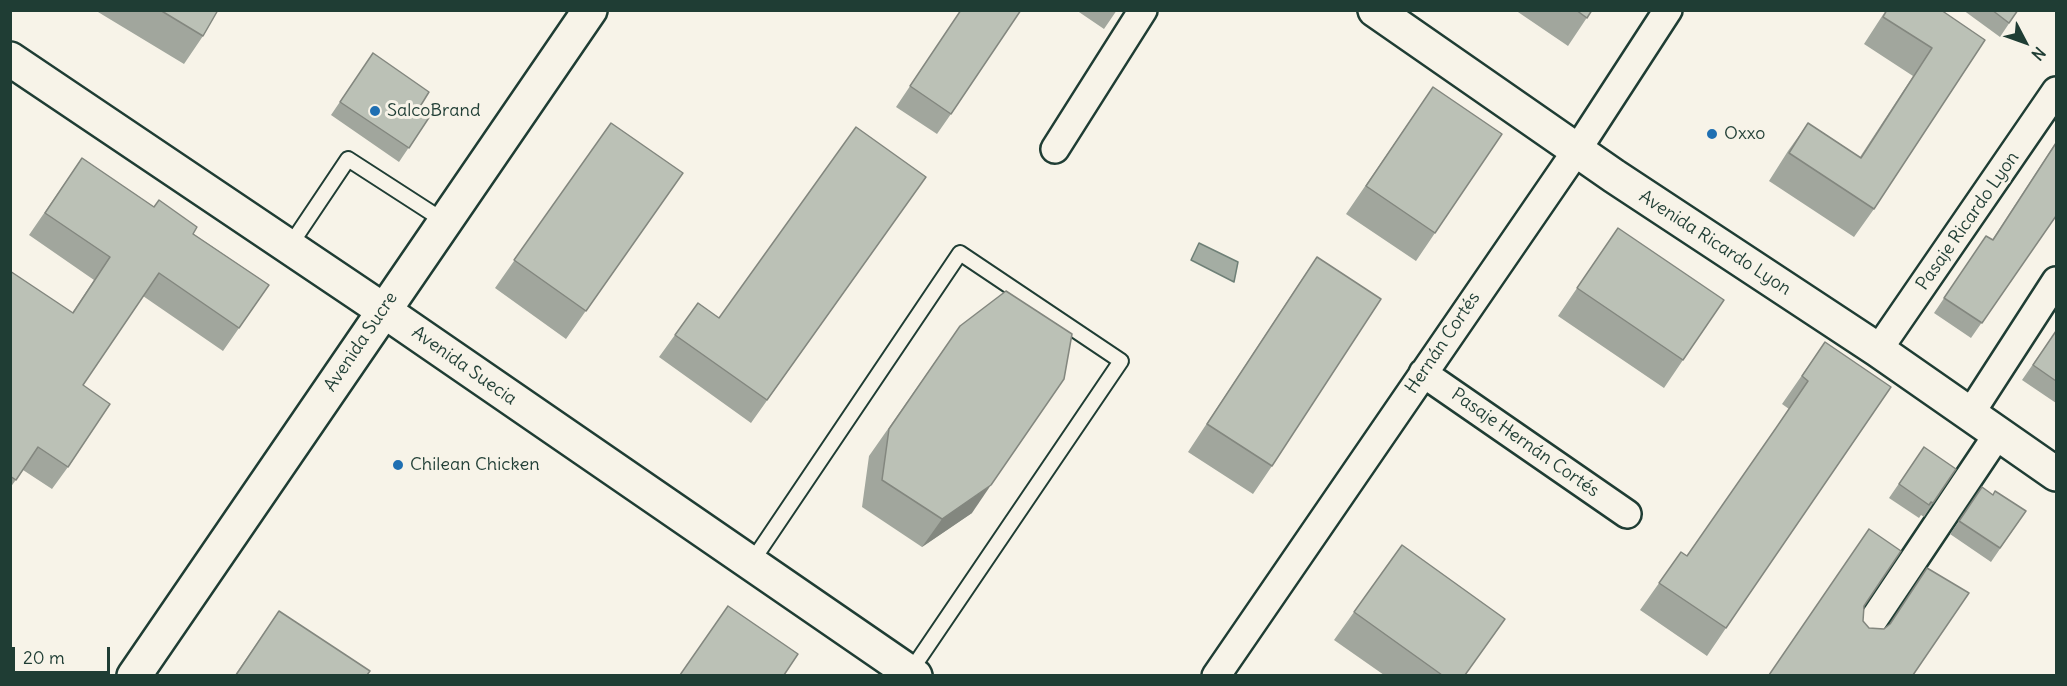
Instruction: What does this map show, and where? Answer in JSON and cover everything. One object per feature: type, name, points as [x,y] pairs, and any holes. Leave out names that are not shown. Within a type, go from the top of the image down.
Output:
[{"type":"street","name":"Avenida Sucre","points":[[134,675],[590,10]]},
{"type":"street","points":[[1055,149],[1143,10]]},
{"type":"street","name":"Avenida Ricardo Lyon","points":[[1375,10],[1577,150],[1878,350],[2056,474]]},
{"type":"street","name":"Hernán Cortés","points":[[1216,675],[1577,150],[1668,10]]},
{"type":"street","name":"Avenida Suecia","points":[[10,59],[383,310],[913,674]]},
{"type":"street","name":"Pasaje Ricardo Lyon","points":[[1878,350],[2056,91]]},
{"type":"street","points":[[1970,414],[2056,281]]},
{"type":"street","name":"Pasaje Hernán Cortés","points":[[1423,373],[1627,514]]},
{"type":"street","points":[[1868,628],[1998,434]]},
{"type":"lane","points":[[289,247],[348,159],[444,221]]},
{"type":"lane","points":[[751,563],[960,254],[1121,361],[913,674]]},
{"type":"shaded area","points":[[1199,243],[1238,262],[1234,282],[1191,260]]},
{"type":"building","points":[[160,10],[218,10],[203,36]]},
{"type":"building","points":[[961,10],[1021,10],[951,114],[910,86]]},
{"type":"building","points":[[1576,10],[1592,10],[1587,18]]},
{"type":"building","points":[[1887,10],[1941,10],[1985,40],[1874,209],[1789,153],[1808,123],[1861,158],[1932,48],[1883,17]]},
{"type":"building","points":[[1992,10],[2018,10],[2009,23]]},
{"type":"building","name":"SalcoBrand","points":[[373,53],[429,92],[421,105],[432,113],[409,148],[340,102]]},
{"type":"building","points":[[1433,87],[1502,134],[1435,233],[1366,186]]},
{"type":"building","points":[[611,123],[683,173],[586,311],[514,260]]},
{"type":"building","points":[[856,127],[926,177],[767,400],[675,335],[698,303],[719,318]]},
{"type":"building","points":[[2056,143],[2056,216],[1982,323],[1944,298],[1986,236],[1993,240]]},
{"type":"building","points":[[82,158],[154,207],[159,200],[197,227],[193,234],[269,285],[239,328],[159,273],[83,385],[110,404],[68,467],[38,447],[16,480],[10,476],[10,271],[73,313],[110,257],[45,213]]},
{"type":"building","points":[[1618,228],[1724,300],[1683,360],[1577,288]]},
{"type":"building","points":[[1317,257],[1381,299],[1272,466],[1207,424]]},
{"type":"building","points":[[1006,291],[1072,334],[1064,379],[991,485],[942,519],[882,480],[889,429],[960,326]]},
{"type":"building","points":[[2056,331],[2056,381],[2033,365]]},
{"type":"building","points":[[1825,342],[1891,387],[1726,628],[1659,583],[1681,552],[1687,556],[1776,428],[1808,381],[1802,376]]},
{"type":"building","points":[[1924,447],[1956,469],[1933,503],[1929,505],[1899,484]]},
{"type":"building","points":[[1982,487],[1993,495],[1995,491],[2026,511],[2000,548],[1959,521]]},
{"type":"building","points":[[1869,529],[1901,551],[1864,606],[1863,621],[1869,628],[1884,629],[1890,624],[1927,568],[1969,593],[1913,675],[1769,675]]},
{"type":"building","points":[[1402,545],[1505,619],[1465,675],[1442,675],[1354,612]]},
{"type":"building","points":[[728,606],[798,654],[784,675],[680,675]]},
{"type":"building","points":[[279,611],[370,671],[367,675],[236,675]]},
{"type":"place","name":"SalcoBrand","points":[[375,111]]},
{"type":"place","name":"Oxxo","points":[[1712,134]]},
{"type":"place","name":"Chilean Chicken","points":[[398,465]]}]
